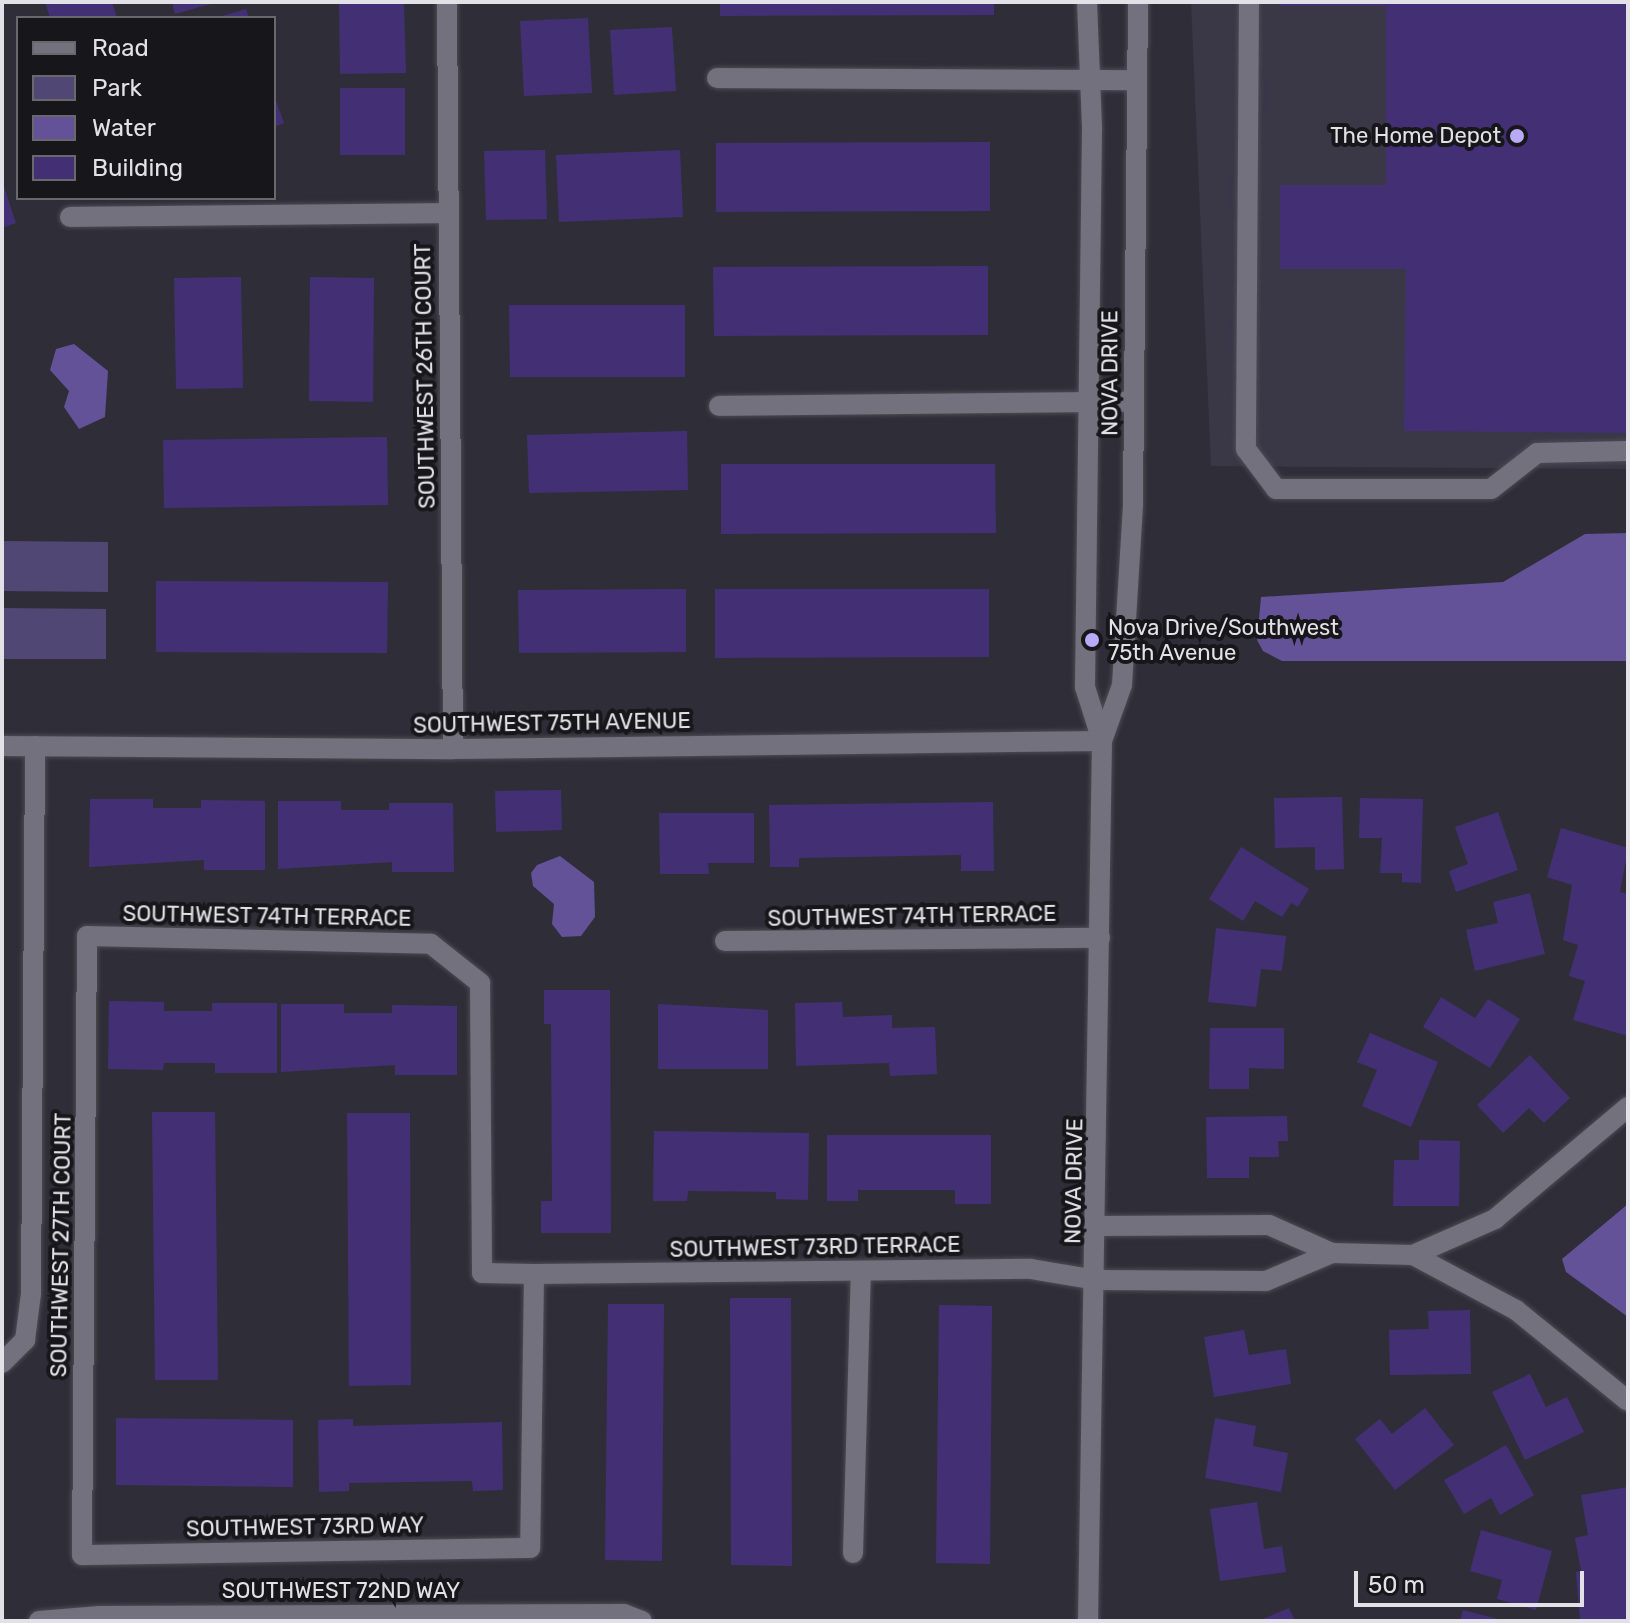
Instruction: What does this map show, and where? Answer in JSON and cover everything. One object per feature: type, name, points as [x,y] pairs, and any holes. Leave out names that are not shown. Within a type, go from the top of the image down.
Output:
[{"type":"street","name":"SOUTHWEST 26TH COURT","points":[[447,2],[446,213],[453,749]]},
{"type":"street","name":"NOVA DRIVE","points":[[1087,2],[1090,82],[1085,687],[1102,741],[1098,1226],[1088,1621]]},
{"type":"street","points":[[1138,12],[1146,2]]},
{"type":"street","points":[[1249,2],[1246,449],[1276,489],[1491,489],[1537,453],[1628,451]]},
{"type":"street","name":"NOVA DRIVE","points":[[1102,741],[1122,685],[1134,402],[1138,12]]},
{"type":"street","points":[[717,78],[1136,80]]},
{"type":"street","points":[[70,217],[446,213]]},
{"type":"street","points":[[719,406],[1134,402]]},
{"type":"street","name":"SOUTHWEST 75TH AVENUE","points":[[2,746],[453,749],[1102,741]]},
{"type":"street","points":[[2,1363],[25,1340],[31,1294],[35,746]]},
{"type":"street","name":"SOUTHWEST 74TH TERRACE","points":[[87,936],[431,944],[480,983],[482,1273],[534,1274]]},
{"type":"street","name":"SOUTHWEST 27TH COURT","points":[[82,1555],[87,936]]},
{"type":"street","name":"SOUTHWEST 74TH TERRACE","points":[[725,941],[1100,938]]},
{"type":"street","points":[[1098,1226],[1269,1225],[1332,1253],[1413,1255],[1495,1219],[1628,1107]]},
{"type":"street","name":"SOUTHWEST 73RD TERRACE","points":[[534,1274],[1031,1269],[1097,1280],[1266,1281],[1332,1253]]},
{"type":"street","points":[[1413,1255],[1516,1310],[1628,1401]]},
{"type":"street","points":[[853,1553],[861,1271]]},
{"type":"street","name":"SOUTHWEST 73RD WAY","points":[[82,1555],[530,1548],[534,1274]]},
{"type":"street","name":"SOUTHWEST 72ND WAY","points":[[39,1621],[100,1616],[624,1614],[642,1621]]},
{"type":"shaded area","points":[[1191,2],[1628,2],[1628,469],[1211,466]]},
{"type":"green space","points":[[2,541],[108,542],[108,592],[2,591]]},
{"type":"green space","points":[[2,608],[106,609],[106,659],[2,659]]},
{"type":"water","points":[[74,344],[108,371],[105,417],[79,429],[64,407],[69,391],[50,370],[56,349]]},
{"type":"water","points":[[1628,533],[1628,661],[1282,661],[1263,651],[1257,640],[1261,597],[1503,582],[1585,534]]},
{"type":"water","points":[[560,856],[594,882],[595,917],[581,936],[562,937],[552,924],[554,904],[533,886],[531,873],[537,865]]},
{"type":"water","points":[[1628,1204],[1628,1317],[1566,1272],[1562,1259]]},
{"type":"building","points":[[45,2],[112,2],[116,16],[49,16]]},
{"type":"building","points":[[172,2],[214,2],[214,3],[175,14]]},
{"type":"building","points":[[339,2],[404,2],[406,73],[340,74]]},
{"type":"building","points":[[720,2],[994,2],[994,15],[720,16]]},
{"type":"building","name":"The Home Depot","points":[[1280,2],[1628,2],[1628,433],[1404,431],[1406,269],[1280,269],[1280,185],[1386,185],[1386,6],[1280,6]]},
{"type":"building","points":[[246,9],[248,16],[222,16]]},
{"type":"building","points":[[588,18],[592,93],[524,96],[520,21]]},
{"type":"building","points":[[672,27],[676,91],[614,95],[610,30]]},
{"type":"building","points":[[340,88],[405,88],[405,155],[340,155]]},
{"type":"building","points":[[276,101],[284,123],[276,126]]},
{"type":"building","points":[[990,142],[990,211],[716,212],[716,143]]},
{"type":"building","points":[[545,150],[547,219],[486,220],[484,151]]},
{"type":"building","points":[[680,150],[683,217],[559,222],[556,155]]},
{"type":"building","points":[[2,181],[16,223],[2,228]]},
{"type":"building","points":[[988,266],[988,335],[714,336],[713,267]]},
{"type":"building","points":[[241,277],[243,388],[176,389],[174,278]]},
{"type":"building","points":[[310,277],[374,278],[373,402],[309,401]]},
{"type":"building","points":[[509,305],[685,305],[685,377],[510,377]]},
{"type":"building","points":[[687,431],[688,490],[529,493],[527,435]]},
{"type":"building","points":[[387,437],[388,505],[164,508],[163,440]]},
{"type":"building","points":[[721,464],[995,464],[996,533],[721,534]]},
{"type":"building","points":[[156,581],[388,582],[387,653],[156,652]]},
{"type":"building","points":[[686,589],[686,652],[519,653],[518,590]]},
{"type":"building","points":[[715,589],[989,589],[989,657],[715,658]]},
{"type":"building","points":[[561,790],[562,830],[496,832],[495,791]]},
{"type":"building","points":[[1342,797],[1344,869],[1315,870],[1315,847],[1275,848],[1274,798]]},
{"type":"building","points":[[1360,798],[1423,799],[1421,883],[1402,882],[1402,873],[1380,873],[1382,838],[1359,838]]},
{"type":"building","points":[[90,799],[153,799],[153,808],[201,808],[201,800],[265,801],[265,870],[204,870],[204,860],[89,867]]},
{"type":"building","points":[[278,801],[341,801],[341,810],[389,810],[389,803],[453,803],[454,872],[392,872],[392,862],[278,869]]},
{"type":"building","points":[[993,802],[994,871],[961,871],[961,855],[799,858],[799,867],[770,867],[769,805]]},
{"type":"building","points":[[1498,812],[1518,870],[1456,892],[1449,871],[1468,864],[1455,827]]},
{"type":"building","points":[[659,813],[754,813],[754,863],[708,863],[709,874],[660,874]]},
{"type":"building","points":[[1561,828],[1628,848],[1620,892],[1628,894],[1628,1036],[1573,1020],[1585,981],[1569,976],[1578,945],[1563,940],[1572,885],[1547,877]]},
{"type":"building","points":[[1241,847],[1309,889],[1298,907],[1291,903],[1282,917],[1255,901],[1243,921],[1209,899]]},
{"type":"building","points":[[1530,893],[1545,954],[1475,971],[1466,930],[1498,923],[1493,902]]},
{"type":"building","points":[[1216,928],[1286,936],[1282,971],[1261,969],[1256,1007],[1208,1002]]},
{"type":"building","points":[[544,990],[610,990],[611,1233],[541,1233],[541,1201],[552,1201],[551,1024],[544,1024]]},
{"type":"building","points":[[1441,997],[1475,1018],[1488,999],[1520,1019],[1490,1068],[1423,1027]]},
{"type":"building","points":[[109,1001],[164,1002],[164,1011],[212,1011],[212,1003],[277,1003],[277,1073],[215,1073],[215,1063],[164,1063],[163,1070],[108,1069]]},
{"type":"building","points":[[842,1002],[843,1017],[892,1015],[892,1028],[935,1027],[937,1074],[890,1076],[889,1063],[796,1066],[795,1003]]},
{"type":"building","points":[[281,1004],[344,1004],[344,1013],[392,1013],[392,1005],[457,1006],[457,1075],[395,1075],[395,1065],[281,1072]]},
{"type":"building","points":[[658,1004],[768,1010],[768,1069],[658,1069]]},
{"type":"building","points":[[1210,1028],[1284,1028],[1284,1069],[1249,1068],[1249,1089],[1209,1089]]},
{"type":"building","points":[[1370,1033],[1438,1062],[1411,1127],[1362,1106],[1377,1070],[1357,1062]]},
{"type":"building","points":[[1530,1055],[1570,1098],[1544,1123],[1529,1108],[1503,1133],[1477,1105]]},
{"type":"building","points":[[152,1112],[215,1112],[218,1380],[155,1380]]},
{"type":"building","points":[[347,1113],[410,1113],[411,1385],[349,1386]]},
{"type":"building","points":[[1287,1116],[1288,1141],[1278,1141],[1279,1157],[1249,1157],[1249,1178],[1207,1178],[1206,1117]]},
{"type":"building","points":[[654,1131],[809,1133],[808,1200],[776,1199],[776,1192],[688,1191],[687,1201],[653,1201]]},
{"type":"building","points":[[827,1135],[991,1135],[991,1204],[955,1204],[955,1190],[858,1190],[858,1201],[827,1201]]},
{"type":"building","points":[[1419,1140],[1460,1141],[1459,1206],[1393,1206],[1394,1160],[1419,1160]]},
{"type":"building","points":[[730,1298],[791,1298],[792,1566],[731,1565]]},
{"type":"building","points":[[608,1304],[664,1304],[662,1561],[605,1560]]},
{"type":"building","points":[[939,1305],[992,1306],[990,1564],[936,1563]]},
{"type":"building","points":[[1470,1310],[1471,1374],[1390,1375],[1389,1330],[1429,1329],[1428,1311]]},
{"type":"building","points":[[1244,1330],[1249,1355],[1286,1349],[1291,1384],[1214,1397],[1204,1337]]},
{"type":"building","points":[[1530,1374],[1546,1407],[1567,1397],[1584,1432],[1525,1460],[1492,1392]]},
{"type":"building","points":[[1425,1408],[1454,1445],[1395,1490],[1355,1439],[1380,1419],[1392,1434]]},
{"type":"building","points":[[116,1418],[293,1420],[293,1487],[116,1485]]},
{"type":"building","points":[[1215,1418],[1256,1426],[1253,1446],[1288,1453],[1281,1492],[1205,1478]]},
{"type":"building","points":[[353,1419],[353,1426],[502,1422],[503,1490],[473,1491],[472,1481],[349,1483],[349,1491],[319,1492],[318,1420]]},
{"type":"building","points":[[1506,1445],[1534,1495],[1500,1515],[1491,1498],[1464,1514],[1444,1480]]},
{"type":"building","points":[[1628,1487],[1628,1621],[1580,1621],[1576,1572],[1581,1571],[1575,1538],[1588,1535],[1581,1495]]},
{"type":"building","points":[[1257,1502],[1264,1549],[1282,1546],[1286,1572],[1220,1581],[1210,1509]]},
{"type":"building","points":[[1481,1530],[1552,1551],[1536,1610],[1497,1599],[1502,1580],[1470,1571]]},
{"type":"building","points":[[1289,1608],[1295,1621],[1258,1621]]},
{"type":"building","points":[[1463,1610],[1502,1620],[1502,1621],[1460,1621]]},
{"type":"place","name":"The Home Depot","points":[[1517,136]]},
{"type":"place","name":"Nova Drive/Southwest 75th Avenue","points":[[1092,640]]}]
